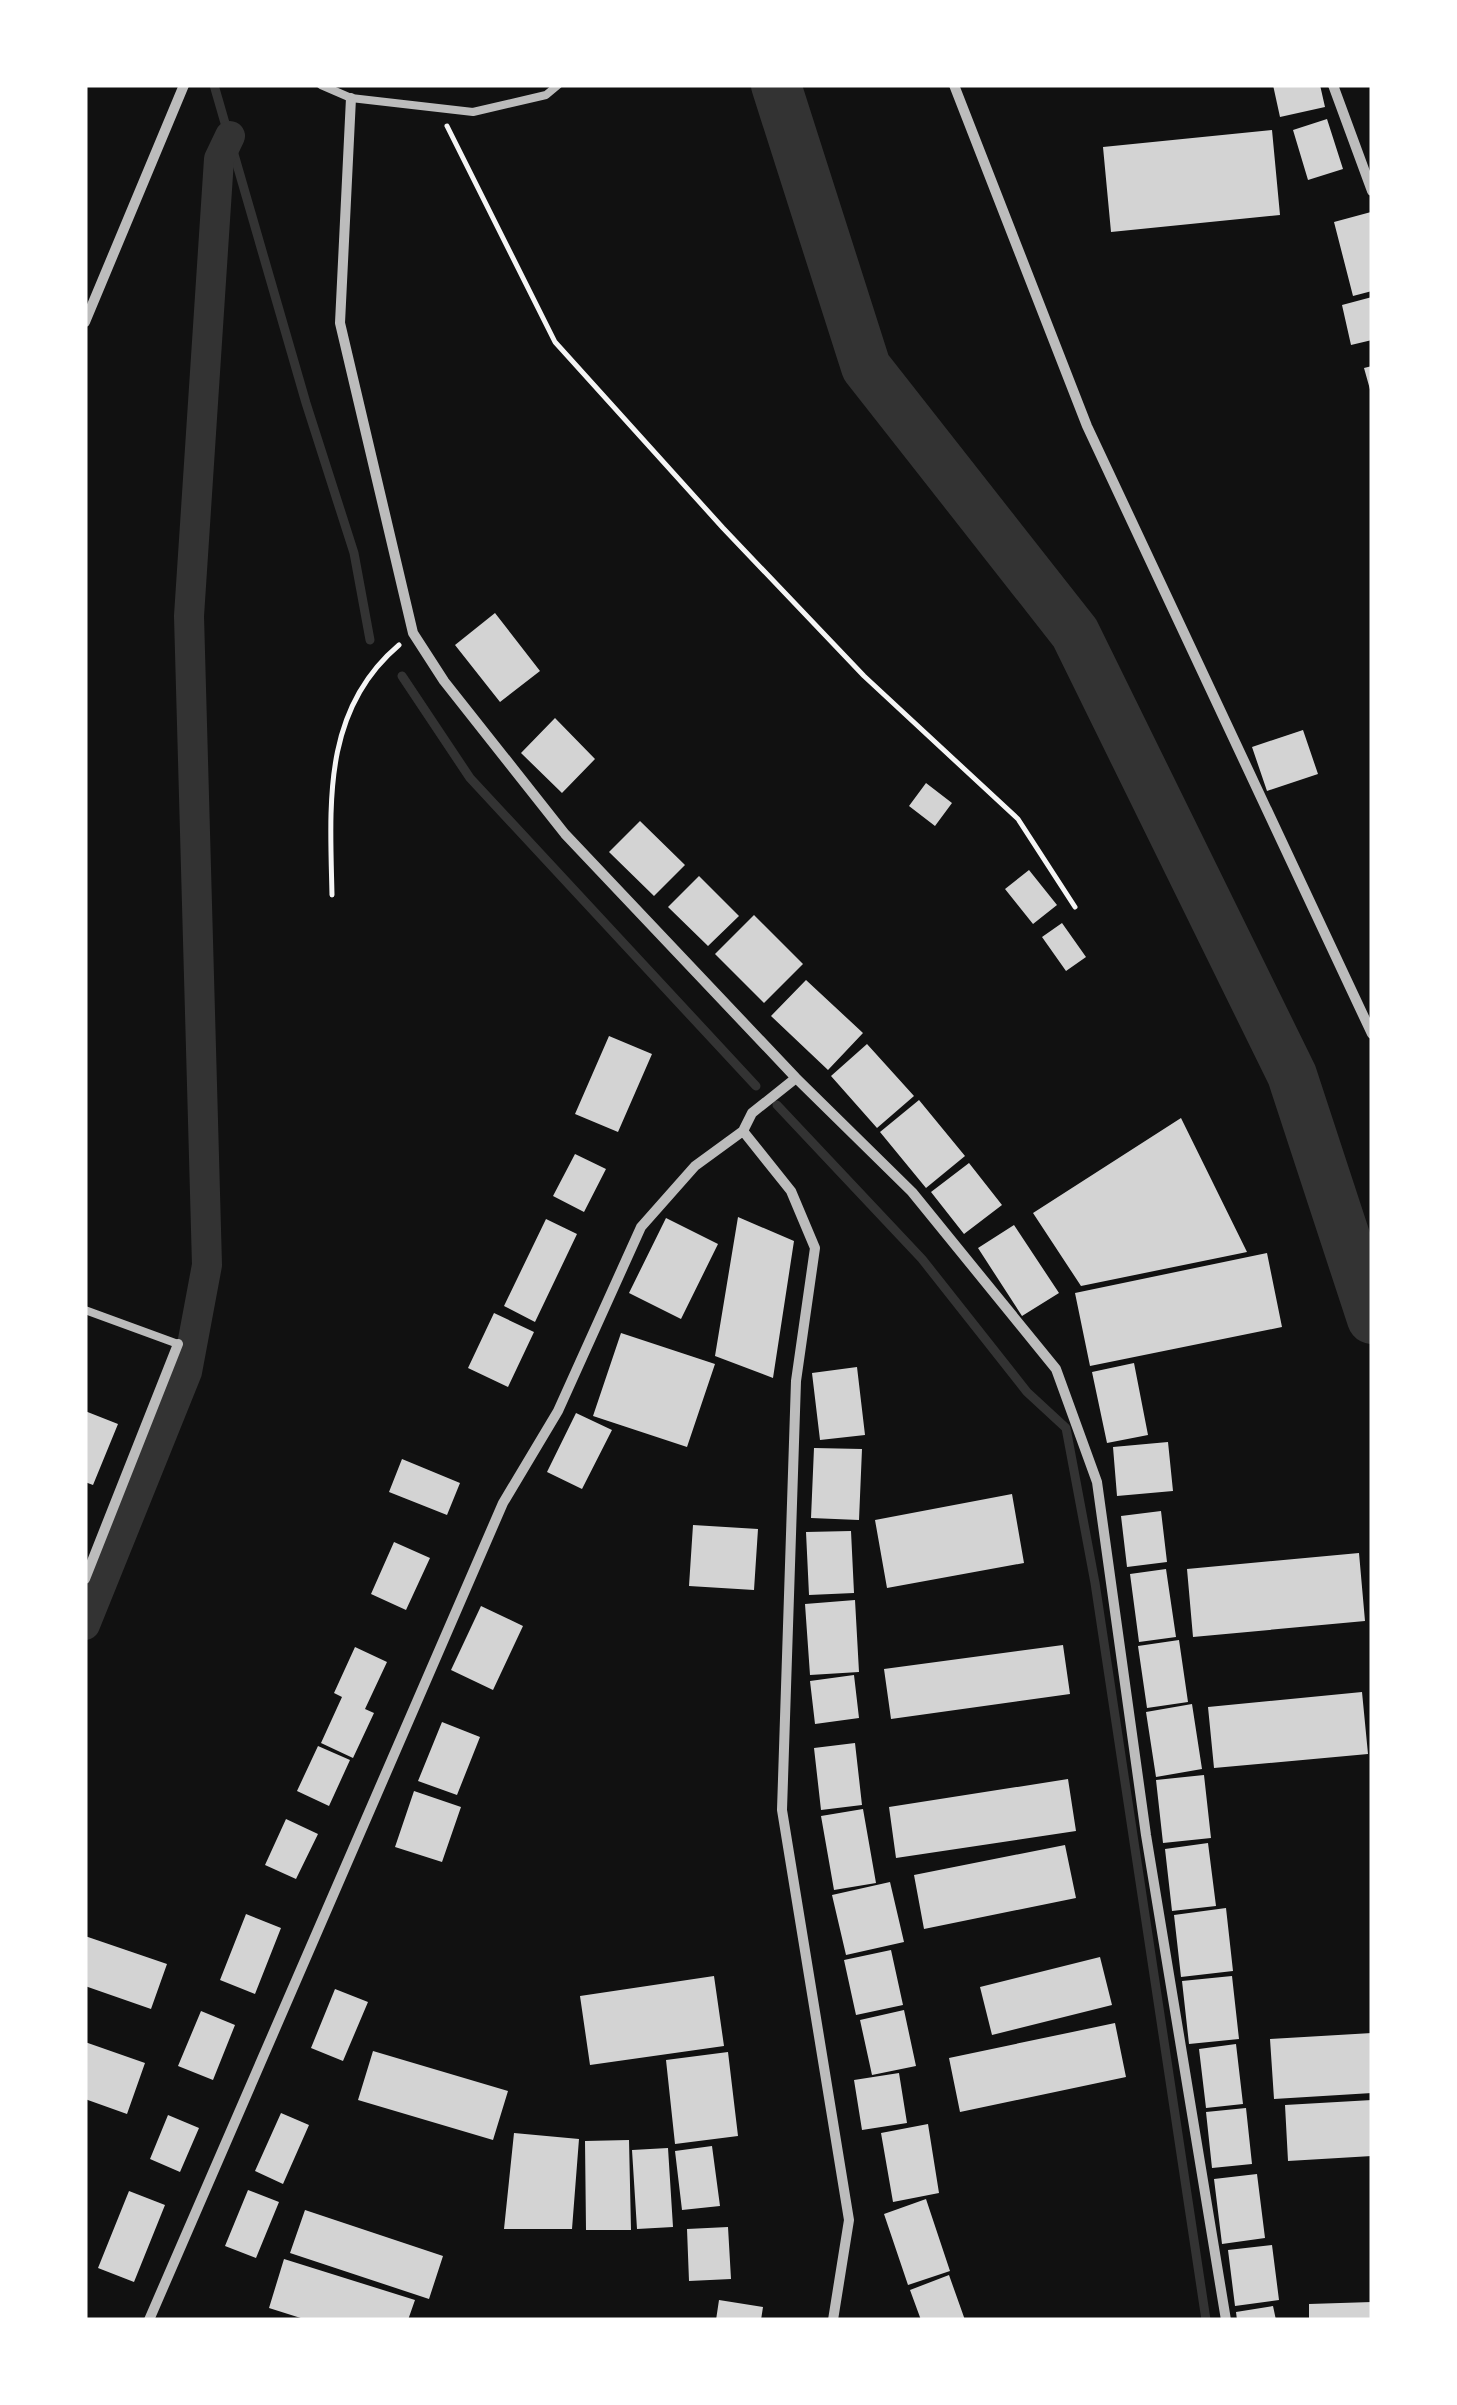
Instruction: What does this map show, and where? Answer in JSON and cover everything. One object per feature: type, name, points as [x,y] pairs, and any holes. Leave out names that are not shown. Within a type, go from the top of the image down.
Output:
[{"type":"street","points":[[85,322],[184,85]]},
{"type":"street","points":[[954,85],[1087,426],[1372,1034]]},
{"type":"street","points":[[1333,85],[1372,191]]},
{"type":"street","points":[[351,98],[340,323],[413,633],[444,681],[566,834],[796,1078],[912,1192],[1056,1369],[1097,1482],[1146,1835],[1226,2320]]},
{"type":"street","points":[[148,2320],[503,1502],[558,1411],[641,1226],[695,1166],[744,1131],[752,1113],[796,1078]]},
{"type":"street","points":[[744,1131],[791,1192],[816,1248],[796,1382],[782,1810],[849,2220],[833,2320]]},
{"type":"street","points":[[85,1579],[178,1344]]},
{"type":"lane","points":[[321,85],[351,98],[473,112],[546,94],[558,85]]},
{"type":"lane","points":[[85,1310],[178,1344]]},
{"type":"path","points":[[438,108],[555,342],[864,676],[1018,819],[1074,907]]},
{"type":"path","points":[[332,895],[330,796],[344,725],[376,665],[413,633]]},
{"type":"building","points":[[1273,85],[1320,85],[1325,107],[1280,117]]},
{"type":"building","points":[[1327,119],[1343,169],[1308,180],[1293,130]]},
{"type":"building","points":[[1272,130],[1280,215],[1111,232],[1103,147]]},
{"type":"building","points":[[1371,212],[1372,291],[1353,296],[1334,222]]},
{"type":"building","points":[[1372,297],[1372,340],[1351,345],[1342,305]]},
{"type":"building","points":[[1372,366],[1372,392],[1371,393],[1364,368]]},
{"type":"building","points":[[495,613],[540,671],[500,702],[455,645]]},
{"type":"building","points":[[555,718],[595,759],[562,793],[521,753]]},
{"type":"building","points":[[1303,730],[1318,774],[1267,791],[1252,747]]},
{"type":"building","points":[[926,783],[952,803],[935,826],[909,806]]},
{"type":"building","points":[[640,821],[685,865],[654,896],[609,852]]},
{"type":"building","points":[[1029,870],[1057,905],[1033,924],[1005,889]]},
{"type":"building","points":[[699,876],[739,916],[708,946],[668,907]]},
{"type":"building","points":[[754,915],[803,964],[764,1003],[715,954]]},
{"type":"building","points":[[1062,923],[1086,957],[1066,971],[1042,937]]},
{"type":"building","points":[[806,980],[863,1033],[828,1070],[771,1016]]},
{"type":"building","points":[[609,1036],[652,1054],[618,1132],[575,1114]]},
{"type":"building","points":[[867,1044],[914,1096],[877,1128],[831,1076]]},
{"type":"building","points":[[919,1100],[965,1156],[926,1188],[880,1132]]},
{"type":"building","points":[[1181,1118],[1247,1252],[1081,1286],[1033,1213]]},
{"type":"building","points":[[575,1154],[606,1169],[584,1212],[553,1196]]},
{"type":"building","points":[[969,1163],[1002,1205],[964,1234],[931,1192]]},
{"type":"building","points":[[738,1217],[794,1241],[773,1378],[715,1356]]},
{"type":"building","points":[[666,1218],[718,1244],[681,1319],[629,1293]]},
{"type":"building","points":[[546,1219],[577,1234],[535,1322],[504,1306]]},
{"type":"building","points":[[1014,1225],[1059,1293],[1022,1316],[978,1248]]},
{"type":"building","points":[[1267,1253],[1282,1327],[1090,1366],[1075,1293]]},
{"type":"building","points":[[494,1313],[534,1332],[508,1387],[468,1368]]},
{"type":"building","points":[[621,1333],[715,1364],[687,1447],[593,1416]]},
{"type":"building","points":[[1134,1363],[1148,1435],[1107,1443],[1092,1372]]},
{"type":"building","points":[[857,1367],[865,1435],[820,1440],[812,1373]]},
{"type":"building","points":[[85,1411],[118,1424],[93,1485],[85,1482]]},
{"type":"building","points":[[576,1413],[612,1430],[582,1489],[547,1472]]},
{"type":"building","points":[[1168,1442],[1173,1491],[1117,1496],[1113,1447]]},
{"type":"building","points":[[814,1448],[862,1449],[859,1520],[811,1518]]},
{"type":"building","points":[[402,1459],[460,1483],[447,1515],[389,1492]]},
{"type":"building","points":[[1012,1494],[1024,1563],[887,1588],[875,1520]]},
{"type":"building","points":[[1161,1511],[1167,1562],[1127,1567],[1121,1516]]},
{"type":"building","points":[[693,1525],[758,1529],[754,1590],[689,1586]]},
{"type":"building","points":[[851,1531],[854,1593],[809,1595],[806,1532]]},
{"type":"building","points":[[394,1542],[430,1558],[406,1610],[371,1594]]},
{"type":"building","points":[[1359,1553],[1365,1621],[1193,1637],[1187,1569]]},
{"type":"building","points":[[1166,1569],[1176,1637],[1139,1642],[1130,1574]]},
{"type":"building","points":[[855,1600],[859,1672],[810,1675],[805,1604]]},
{"type":"building","points":[[481,1606],[523,1626],[493,1690],[451,1670]]},
{"type":"building","points":[[1179,1640],[1188,1702],[1147,1708],[1138,1646]]},
{"type":"building","points":[[1063,1645],[1070,1694],[891,1719],[884,1669]]},
{"type":"building","points":[[355,1647],[387,1662],[365,1709],[374,1713],[353,1758],[321,1743],[342,1697],[334,1693]]},
{"type":"building","points":[[854,1675],[859,1718],[815,1724],[810,1681]]},
{"type":"building","points":[[1362,1692],[1368,1754],[1214,1768],[1208,1707]]},
{"type":"building","points":[[1192,1704],[1202,1769],[1156,1777],[1146,1712]]},
{"type":"building","points":[[442,1722],[480,1737],[457,1795],[418,1781]]},
{"type":"building","points":[[855,1743],[862,1805],[821,1810],[814,1748]]},
{"type":"building","points":[[318,1746],[350,1760],[329,1806],[297,1791]]},
{"type":"building","points":[[1204,1775],[1211,1838],[1163,1843],[1156,1780]]},
{"type":"building","points":[[1068,1779],[1076,1831],[896,1858],[889,1807]]},
{"type":"building","points":[[414,1791],[461,1807],[442,1862],[395,1847]]},
{"type":"building","points":[[863,1809],[876,1883],[834,1890],[821,1816]]},
{"type":"building","points":[[286,1819],[318,1834],[296,1879],[265,1865]]},
{"type":"building","points":[[1208,1843],[1216,1906],[1172,1911],[1165,1849]]},
{"type":"building","points":[[1065,1845],[1076,1898],[924,1929],[914,1875]]},
{"type":"building","points":[[890,1882],[904,1942],[846,1955],[832,1895]]},
{"type":"building","points":[[1226,1908],[1233,1971],[1181,1977],[1174,1915]]},
{"type":"building","points":[[246,1914],[281,1928],[255,1994],[220,1980]]},
{"type":"building","points":[[85,1936],[167,1964],[151,2009],[85,1986]]},
{"type":"building","points":[[891,1950],[903,2005],[856,2015],[844,1960]]},
{"type":"building","points":[[1100,1957],[1112,2005],[992,2035],[980,1987]]},
{"type":"building","points":[[714,1976],[724,2046],[590,2065],[580,1996]]},
{"type":"building","points":[[1232,1976],[1239,2039],[1189,2044],[1182,1981]]},
{"type":"building","points":[[335,1989],[368,2002],[343,2061],[311,2048]]},
{"type":"building","points":[[904,2010],[916,2066],[872,2075],[860,2020]]},
{"type":"building","points":[[201,2011],[235,2025],[213,2080],[178,2066]]},
{"type":"building","points":[[1115,2023],[1126,2077],[960,2112],[949,2058]]},
{"type":"building","points":[[1372,2033],[1372,2093],[1274,2099],[1270,2039]]},
{"type":"building","points":[[85,2042],[145,2063],[127,2114],[85,2099]]},
{"type":"building","points":[[1236,2044],[1243,2104],[1206,2108],[1199,2049]]},
{"type":"building","points":[[373,2051],[508,2091],[493,2140],[358,2100]]},
{"type":"building","points":[[728,2052],[738,2136],[675,2144],[666,2060]]},
{"type":"building","points":[[899,2073],[907,2123],[862,2130],[854,2080]]},
{"type":"building","points":[[1372,2100],[1372,2156],[1288,2161],[1285,2105]]},
{"type":"building","points":[[1246,2108],[1252,2164],[1212,2168],[1206,2112]]},
{"type":"building","points":[[281,2113],[309,2125],[283,2184],[255,2171]]},
{"type":"building","points":[[168,2115],[199,2128],[180,2172],[150,2159]]},
{"type":"building","points":[[928,2124],[939,2193],[893,2202],[881,2133]]},
{"type":"building","points":[[514,2133],[579,2139],[572,2229],[504,2229]]},
{"type":"building","points":[[629,2140],[631,2230],[586,2230],[585,2141]]},
{"type":"building","points":[[712,2146],[720,2206],[682,2210],[675,2151]]},
{"type":"building","points":[[668,2148],[673,2227],[637,2229],[632,2150]]},
{"type":"building","points":[[1257,2174],[1265,2238],[1222,2244],[1214,2179]]},
{"type":"building","points":[[248,2190],[279,2202],[256,2258],[225,2246]]},
{"type":"building","points":[[129,2191],[165,2205],[134,2282],[98,2268]]},
{"type":"building","points":[[926,2199],[950,2271],[908,2285],[884,2214]]},
{"type":"building","points":[[305,2210],[443,2256],[429,2299],[290,2253]]},
{"type":"building","points":[[728,2227],[731,2279],[689,2281],[687,2229]]},
{"type":"building","points":[[1272,2245],[1279,2300],[1235,2306],[1228,2250]]},
{"type":"building","points":[[284,2259],[415,2300],[408,2320],[307,2320],[269,2308]]},
{"type":"building","points":[[949,2275],[965,2320],[921,2320],[910,2290]]},
{"type":"building","points":[[719,2300],[763,2307],[761,2320],[716,2320]]},
{"type":"building","points":[[1372,2302],[1372,2320],[1309,2320],[1309,2304]]},
{"type":"building","points":[[1273,2306],[1276,2320],[1237,2320],[1236,2312]]},
{"type":"waterway","points":[[214,85],[354,553],[370,640]]},
{"type":"waterway","points":[[776,85],[866,367],[1075,633],[1292,1075],[1372,1319]]},
{"type":"waterway","points":[[85,1625],[187,1372],[207,1265],[189,616],[219,159],[230,136]]},
{"type":"waterway","points":[[402,676],[470,778],[756,1086]]},
{"type":"waterway","points":[[777,1105],[922,1259],[1027,1392],[1066,1428],[1095,1583],[1206,2320]]}]
